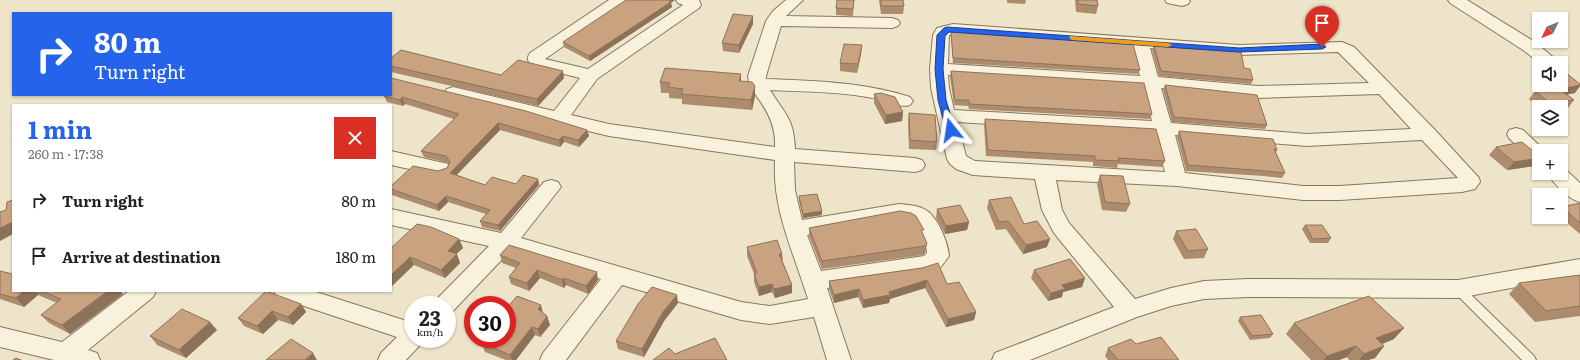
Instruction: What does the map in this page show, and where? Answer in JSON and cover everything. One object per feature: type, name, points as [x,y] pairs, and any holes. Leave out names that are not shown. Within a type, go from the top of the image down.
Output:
[{"type":"street","points":[[591,75],[538,62],[536,57],[619,0]]},
{"type":"street","points":[[558,119],[591,75],[693,5],[692,2],[684,0]]},
{"type":"street","points":[[795,0],[779,14],[774,21],[756,76],[757,84],[766,99],[776,111],[783,126],[785,190],[795,229],[814,281],[839,360]]},
{"type":"street","points":[[1456,0],[1529,46],[1542,56]]},
{"type":"street","points":[[774,21],[892,23]]},
{"type":"street","points":[[947,29],[1140,43],[1239,50],[1342,47],[1348,51],[1428,134],[1469,178],[1470,182],[1468,184],[1340,193],[1303,193],[1177,179],[973,168],[963,164],[957,159],[941,94],[939,69],[941,35],[947,29]]},
{"type":"street","points":[[1140,43],[1177,179]]},
{"type":"street","points":[[939,69],[1150,82],[1258,92],[1384,88]]},
{"type":"street","points":[[757,84],[861,90],[886,94],[904,101]]},
{"type":"street","points":[[436,89],[609,130],[784,155],[915,165]]},
{"type":"street","points":[[947,115],[1163,128],[1307,140],[1428,134]]},
{"type":"street","points":[[1516,134],[1532,149]]},
{"type":"street","points":[[392,158],[441,169]]},
{"type":"street","points":[[1044,173],[1052,210],[1061,228],[1130,310]]},
{"type":"street","points":[[1564,180],[1580,195]]},
{"type":"street","points":[[454,296],[506,242],[551,187]]},
{"type":"street","points":[[795,229],[899,211],[909,212],[918,215],[925,221],[938,247],[938,256],[932,262],[920,266],[814,281]]},
{"type":"street","points":[[392,217],[506,242],[616,276],[756,314],[785,313],[822,306]]},
{"type":"street","points":[[1004,360],[1130,310],[1170,297],[1204,290],[1248,288],[1458,289],[1580,267]]},
{"type":"street","points":[[552,360],[616,276]]},
{"type":"street","points":[[0,337],[77,356],[144,292]]},
{"type":"street","points":[[288,292],[404,330]]},
{"type":"street","points":[[390,360],[404,346]]},
{"type":"lane","points":[[1458,289],[1530,360]]},
{"type":"building","points":[[626,0],[668,0],[671,2],[589,56],[563,42]]},
{"type":"building","points":[[837,0],[854,0],[853,9],[836,8]]},
{"type":"building","points":[[881,0],[903,0],[904,6],[881,6]]},
{"type":"building","points":[[1078,0],[1097,0],[1098,6],[1078,4]]},
{"type":"building","points":[[733,14],[753,16],[739,45],[722,43]]},
{"type":"building","points":[[951,32],[1133,44],[1140,70],[953,58]]},
{"type":"building","points":[[844,44],[862,45],[858,64],[840,63]]},
{"type":"building","points":[[1154,46],[1241,52],[1244,68],[1250,69],[1253,80],[1161,71]]},
{"type":"building","points":[[401,50],[501,75],[518,60],[563,71],[537,99],[392,66],[392,57]]},
{"type":"building","points":[[665,68],[741,74],[739,81],[752,82],[755,86],[751,100],[681,94],[683,89],[668,87],[670,83],[660,82]]},
{"type":"building","points":[[951,71],[1144,83],[1152,114],[969,104],[969,100],[955,100]]},
{"type":"building","points":[[1568,75],[1580,84],[1568,88]]},
{"type":"building","points":[[392,78],[526,111],[587,130],[578,140],[563,136],[559,140],[498,123],[450,173],[485,185],[492,177],[516,184],[523,175],[538,179],[498,225],[480,221],[490,210],[446,196],[437,205],[392,189],[392,185],[413,166],[438,171],[447,168],[450,162],[446,156],[421,151],[459,114],[402,97],[400,100],[384,96],[392,96]]},
{"type":"building","points":[[1165,85],[1257,95],[1267,125],[1174,117]]},
{"type":"building","points":[[1536,92],[1563,92],[1574,100],[1568,101],[1546,100]]},
{"type":"building","points":[[881,93],[895,97],[903,112],[886,115],[874,94]]},
{"type":"building","points":[[909,113],[935,115],[937,142],[910,140]]},
{"type":"building","points":[[985,119],[1156,129],[1165,161],[1118,158],[1119,161],[1095,160],[1095,156],[988,150]]},
{"type":"building","points":[[1179,131],[1273,139],[1277,150],[1274,149],[1285,173],[1188,165]]},
{"type":"building","points":[[1522,142],[1532,150],[1532,159],[1514,162],[1496,147]]},
{"type":"building","points":[[1100,175],[1123,176],[1130,204],[1105,202]]},
{"type":"building","points":[[817,194],[822,211],[803,214],[799,196]]},
{"type":"building","points":[[1011,197],[1024,224],[1037,221],[1050,239],[1026,245],[1008,221],[999,222],[989,200]]},
{"type":"building","points":[[12,200],[12,222],[0,228],[0,212],[6,210],[7,202]]},
{"type":"building","points":[[1580,203],[1580,223],[1568,212],[1568,206]]},
{"type":"building","points":[[960,205],[969,222],[946,226],[937,209]]},
{"type":"building","points":[[900,211],[911,213],[916,216],[924,230],[921,230],[927,244],[925,246],[822,261],[809,228]]},
{"type":"building","points":[[417,224],[431,227],[459,239],[448,251],[457,254],[441,270],[410,257],[392,274],[392,247]]},
{"type":"building","points":[[1305,225],[1322,225],[1331,238],[1313,239]]},
{"type":"building","points":[[1196,229],[1208,249],[1188,251],[1176,231]]},
{"type":"building","points":[[777,240],[782,254],[779,254],[792,285],[774,289],[772,284],[759,287],[754,274],[757,273],[747,247]]},
{"type":"building","points":[[509,245],[597,272],[586,286],[564,278],[562,280],[537,270],[527,283],[509,277],[520,263],[500,255]]},
{"type":"building","points":[[1070,259],[1085,278],[1062,285],[1065,289],[1051,293],[1034,270]]},
{"type":"building","points":[[938,263],[947,284],[959,282],[976,312],[948,319],[927,280],[889,292],[890,295],[863,300],[859,289],[834,295],[829,281],[922,268]]},
{"type":"building","points":[[0,271],[12,274],[12,292],[23,292],[16,298],[0,294]]},
{"type":"building","points":[[1580,275],[1580,306],[1546,311],[1519,283]]},
{"type":"building","points":[[652,287],[677,295],[663,312],[642,349],[616,341],[638,304]]},
{"type":"building","points":[[44,292],[107,292],[62,325],[41,315],[61,299]]},
{"type":"building","points":[[265,292],[301,304],[288,317],[272,311],[257,326],[238,318]]},
{"type":"building","points":[[517,296],[541,305],[538,309],[547,316],[538,329],[532,327],[516,347]]},
{"type":"building","points":[[1369,296],[1404,328],[1376,338],[1384,346],[1364,354],[1356,346],[1327,356],[1294,323]]},
{"type":"building","points":[[182,309],[210,322],[179,350],[150,336]]},
{"type":"building","points":[[1261,315],[1273,334],[1252,336],[1240,317]]},
{"type":"building","points":[[1161,337],[1179,360],[1118,360],[1108,348],[1131,339],[1136,344]]},
{"type":"building","points":[[715,338],[727,360],[653,360],[669,348],[675,354]]},
{"type":"building","points":[[291,339],[313,353],[305,360],[266,360]]},
{"type":"building","points":[[494,348],[516,348],[510,355]]},
{"type":"slow traffic","points":[[1072,38],[1168,45]]},
{"type":"route","points":[[951,130],[942,100],[939,69],[941,35],[947,29],[1239,50],[1322,47]]}]
